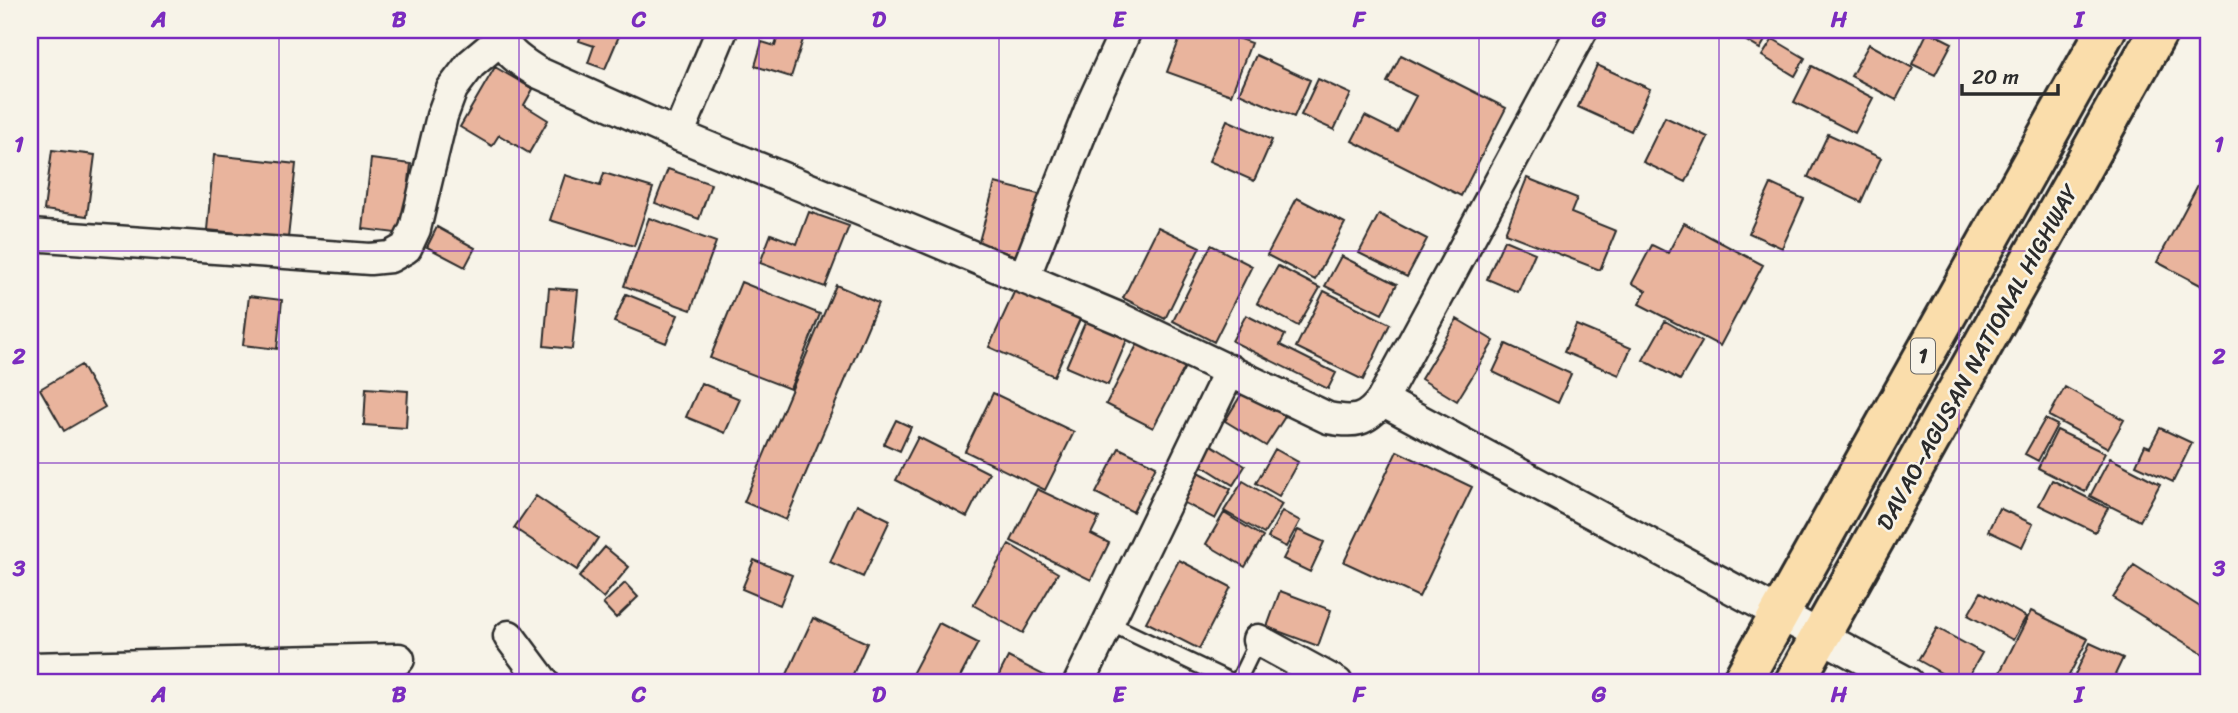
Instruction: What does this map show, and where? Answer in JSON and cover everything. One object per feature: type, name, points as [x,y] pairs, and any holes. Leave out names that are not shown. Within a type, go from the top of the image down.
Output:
[{"type":"highway","name":"DAVAO-AGUSAN NATIONAL HIGHWAY","points":[[1741,683],[2106,30]]},
{"type":"highway","name":"DAVAO-AGUSAN NATIONAL HIGHWAY","points":[[1794,683],[2159,30]]},
{"type":"highway","points":[[2004,213],[2044,235]]},
{"type":"street","points":[[678,135],[722,30]]},
{"type":"street","points":[[1024,278],[1093,102],[1126,30]]},
{"type":"street","points":[[30,235],[370,259],[390,257],[407,248],[415,229],[442,117],[452,89],[471,64],[501,34],[515,59],[537,72],[678,135],[1121,319],[1328,418],[1360,420],[1373,413],[1382,400],[1582,30]]},
{"type":"street","points":[[1079,683],[1230,370]]},
{"type":"street","points":[[1382,400],[1908,683]]},
{"type":"street","points":[[509,636],[544,683]]},
{"type":"street","points":[[1258,640],[1337,683]]},
{"type":"street","points":[[30,668],[399,659]]},
{"type":"lane","points":[[1109,623],[1236,683],[1258,640]]},
{"type":"building","points":[[583,30],[600,30],[619,36],[605,69],[588,63],[594,46],[579,41]]},
{"type":"building","points":[[780,30],[806,30],[791,77],[755,66],[762,42],[775,46]]},
{"type":"building","points":[[1183,30],[1215,30],[1251,43],[1231,95],[1167,72]]},
{"type":"building","points":[[1728,30],[1771,30],[1760,49]]},
{"type":"building","points":[[1928,31],[1952,43],[1935,75],[1912,64]]},
{"type":"building","points":[[1773,39],[1805,58],[1795,76],[1762,56]]},
{"type":"building","points":[[1869,44],[1913,68],[1896,100],[1851,76]]},
{"type":"building","points":[[1256,55],[1310,80],[1294,117],[1239,93]]},
{"type":"building","points":[[1401,55],[1506,108],[1461,196],[1352,141],[1365,116],[1397,132],[1416,96],[1387,82]]},
{"type":"building","points":[[1597,65],[1650,89],[1631,131],[1578,107]]},
{"type":"building","points":[[1812,66],[1873,98],[1855,133],[1794,102]]},
{"type":"building","points":[[495,67],[533,89],[524,105],[548,120],[529,153],[499,135],[492,146],[460,127]]},
{"type":"building","points":[[1318,79],[1351,94],[1334,130],[1301,115]]},
{"type":"building","points":[[1665,117],[1708,137],[1686,182],[1643,162]]},
{"type":"building","points":[[1227,120],[1272,140],[1254,181],[1209,161]]},
{"type":"building","points":[[1828,134],[1881,158],[1861,202],[1808,177]]},
{"type":"building","points":[[52,150],[95,155],[87,216],[44,210]]},
{"type":"building","points":[[214,155],[296,164],[288,238],[207,230]]},
{"type":"building","points":[[371,159],[411,164],[403,234],[363,229]]},
{"type":"building","points":[[2208,166],[2208,289],[2157,262]]},
{"type":"building","points":[[668,169],[711,184],[699,219],[655,203]]},
{"type":"building","points":[[604,173],[653,188],[634,246],[550,220],[565,175],[600,186]]},
{"type":"building","points":[[1527,178],[1577,198],[1571,213],[1616,231],[1600,270],[1505,233]]},
{"type":"building","points":[[995,183],[1042,195],[1025,258],[978,245]]},
{"type":"building","points":[[1771,184],[1804,199],[1782,248],[1749,233]]},
{"type":"building","points":[[1297,198],[1345,223],[1315,280],[1267,255]]},
{"type":"building","points":[[809,212],[849,226],[825,287],[760,263],[771,234],[797,244]]},
{"type":"building","points":[[1379,214],[1427,239],[1407,277],[1359,253]]},
{"type":"building","points":[[649,218],[716,242],[691,310],[624,286]]},
{"type":"building","points":[[1684,223],[1763,265],[1720,346],[1639,304],[1646,291],[1632,283],[1652,245],[1668,253]]},
{"type":"building","points":[[437,227],[475,248],[465,267],[427,247]]},
{"type":"building","points":[[1158,227],[1200,247],[1165,319],[1123,298]]},
{"type":"building","points":[[1504,240],[1535,253],[1518,292],[1487,279]]},
{"type":"building","points":[[1211,245],[1252,266],[1214,342],[1173,321]]},
{"type":"building","points":[[1341,256],[1397,284],[1382,314],[1325,286]]},
{"type":"building","points":[[1278,266],[1320,288],[1298,326],[1257,303]]},
{"type":"building","points":[[741,282],[820,314],[790,389],[710,358]]},
{"type":"building","points":[[836,285],[878,303],[786,520],[744,502]]},
{"type":"building","points":[[549,288],[578,290],[572,349],[544,346]]},
{"type":"building","points":[[1016,288],[1081,317],[1054,376],[989,347]]},
{"type":"building","points":[[1324,291],[1390,324],[1363,380],[1296,347]]},
{"type":"building","points":[[626,294],[678,315],[666,343],[614,322]]},
{"type":"building","points":[[249,296],[282,300],[277,349],[243,345]]},
{"type":"building","points":[[1246,315],[1285,335],[1280,345],[1336,373],[1328,389],[1232,341]]},
{"type":"building","points":[[1087,318],[1129,335],[1108,385],[1066,367]]},
{"type":"building","points":[[1457,319],[1494,341],[1457,401],[1421,379]]},
{"type":"building","points":[[1665,321],[1702,342],[1680,380],[1643,360]]},
{"type":"building","points":[[1576,325],[1631,348],[1619,375],[1564,352]]},
{"type":"building","points":[[1138,343],[1185,367],[1153,428],[1106,404]]},
{"type":"building","points":[[1506,344],[1571,374],[1558,403],[1493,372]]},
{"type":"building","points":[[81,365],[105,407],[64,431],[40,389]]},
{"type":"building","points":[[701,383],[740,399],[725,433],[686,417]]},
{"type":"building","points":[[2065,387],[2124,420],[2108,448],[2049,416]]},
{"type":"building","points":[[366,388],[408,391],[406,428],[364,425]]},
{"type":"building","points":[[1244,390],[1286,415],[1266,446],[1225,421]]},
{"type":"building","points":[[993,393],[1074,432],[1045,490],[965,451]]},
{"type":"building","points":[[2045,419],[2057,425],[2038,461],[2025,454]]},
{"type":"building","points":[[896,420],[911,427],[900,451],[884,444]]},
{"type":"building","points":[[2160,428],[2192,443],[2173,482],[2136,465],[2145,445],[2150,447]]},
{"type":"building","points":[[2057,430],[2105,453],[2085,492],[2038,468]]},
{"type":"building","points":[[918,437],[989,473],[967,517],[896,480]]},
{"type":"building","points":[[1210,444],[1245,466],[1233,485],[1198,463]]},
{"type":"building","points":[[1119,448],[1156,466],[1133,512],[1096,493]]},
{"type":"building","points":[[1275,449],[1298,462],[1279,496],[1256,483]]},
{"type":"building","points":[[1397,451],[1472,487],[1419,597],[1344,562]]},
{"type":"building","points":[[2110,458],[2160,484],[2140,521],[2090,496]]},
{"type":"building","points":[[1193,469],[1231,489],[1215,519],[1177,499]]},
{"type":"building","points":[[2052,480],[2108,508],[2095,532],[2039,505]]},
{"type":"building","points":[[1243,481],[1282,504],[1264,534],[1224,511]]},
{"type":"building","points":[[1037,489],[1099,518],[1091,534],[1109,543],[1091,580],[1011,541]]},
{"type":"building","points":[[536,496],[598,538],[577,570],[514,528]]},
{"type":"building","points":[[857,504],[890,520],[863,577],[830,562]]},
{"type":"building","points":[[1999,508],[2033,524],[2022,547],[1988,531]]},
{"type":"building","points":[[1282,511],[1300,521],[1286,547],[1268,538]]},
{"type":"building","points":[[1224,513],[1263,537],[1245,567],[1206,544]]},
{"type":"building","points":[[1298,530],[1324,542],[1310,572],[1283,559]]},
{"type":"building","points":[[1009,544],[1058,573],[1023,633],[973,605]]},
{"type":"building","points":[[605,547],[629,567],[603,598],[579,577]]},
{"type":"building","points":[[754,560],[792,575],[780,605],[742,589]]},
{"type":"building","points":[[1179,560],[1231,587],[1199,649],[1146,622]]},
{"type":"building","points":[[2134,565],[2208,612],[2208,657],[2113,598]]},
{"type":"building","points":[[625,583],[638,597],[616,618],[603,604]]},
{"type":"building","points":[[1280,591],[1331,610],[1318,646],[1267,627]]},
{"type":"building","points":[[1981,592],[2026,617],[2013,640],[1968,615]]},
{"type":"building","points":[[2031,611],[2088,639],[2065,683],[2008,683],[1997,678]]},
{"type":"building","points":[[813,618],[867,643],[849,683],[783,683]]},
{"type":"building","points":[[939,623],[978,643],[957,683],[930,683],[912,674]]},
{"type":"building","points":[[1937,628],[1982,653],[1965,683],[1959,683],[1918,660]]},
{"type":"building","points":[[2090,643],[2123,658],[2111,683],[2071,683]]},
{"type":"building","points":[[1008,657],[1057,682],[1057,683],[995,683]]},
{"type":"building","points":[[360,668],[385,669],[385,683],[360,683]]},
{"type":"building","points":[[341,679],[342,683],[271,683],[271,682]]}]
